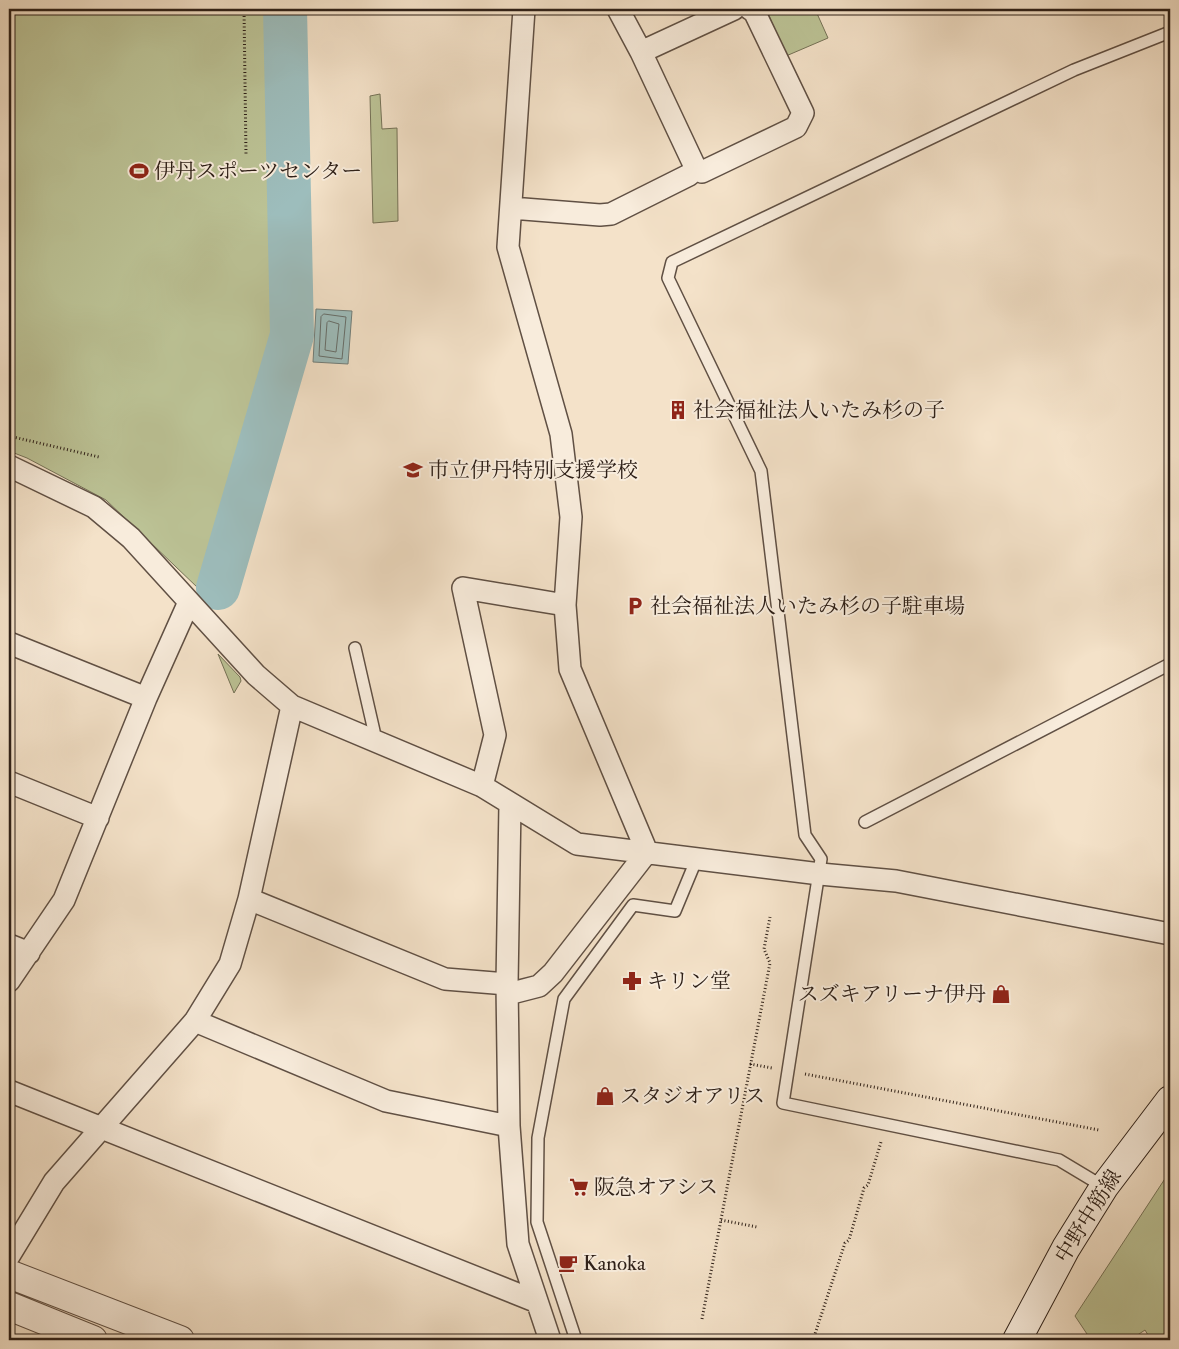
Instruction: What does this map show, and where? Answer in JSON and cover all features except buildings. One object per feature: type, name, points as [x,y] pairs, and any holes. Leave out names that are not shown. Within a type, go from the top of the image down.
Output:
[{"type":"main road","name":"中野中筋線","points":[[1017,1340],[1066,1248],[1104,1187],[1170,1100]]},
{"type":"main road","points":[[9,1274],[180,1340]]},
{"type":"main road","points":[[9,1306],[93,1340]]},
{"type":"street","points":[[524,9],[508,247],[561,434],[571,517],[564,605],[570,669],[647,852]]},
{"type":"street","points":[[618,9],[641,52],[696,169],[702,172],[796,127],[803,113],[754,11],[750,9]]},
{"type":"street","points":[[641,52],[734,9]]},
{"type":"street","points":[[511,208],[600,215],[611,214],[689,175],[696,169]]},
{"type":"street","points":[[9,466],[24,471],[94,508],[131,538],[256,675],[292,706],[482,786],[577,844],[820,874],[896,881],[1170,934]]},
{"type":"street","points":[[482,786],[496,735],[463,588],[564,605]]},
{"type":"street","points":[[9,981],[64,900],[146,698],[189,602]]},
{"type":"street","points":[[9,643],[146,698]]},
{"type":"street","points":[[9,1256],[54,1182],[195,1021],[230,964],[249,899],[292,706]]},
{"type":"street","points":[[9,782],[98,818]]},
{"type":"street","points":[[510,804],[507,989],[509,1126],[518,1244],[535,1302],[550,1340]]},
{"type":"street","points":[[249,899],[445,979],[507,989],[539,986],[553,973],[647,852]]},
{"type":"street","points":[[9,945],[29,953]]},
{"type":"street","points":[[195,1021],[386,1101],[509,1126]]},
{"type":"street","points":[[9,1090],[535,1302]]},
{"type":"lane","points":[[1104,1187],[1059,1160],[783,1104],[821,859],[805,835],[761,471],[668,278],[672,262],[1074,70],[1170,32]]},
{"type":"lane","points":[[355,648],[374,731],[373,740]]},
{"type":"lane","points":[[865,822],[1170,664]]},
{"type":"lane","points":[[576,1340],[537,1222],[538,1138],[564,999],[633,906],[675,911],[697,858]]},
{"type":"path","points":[[244,9],[246,155]]},
{"type":"path","points":[[9,436],[99,456]]},
{"type":"path","points":[[702,1319],[770,963],[764,949],[770,917]]},
{"type":"path","points":[[750,1064],[1100,1130]]},
{"type":"path","points":[[814,1340],[845,1243],[849,1240],[864,1188],[868,1185],[884,1124]]},
{"type":"path","points":[[721,1220],[757,1227]]},
{"type":"green space","name":"伊丹スポーツセンター","points":[[9,9],[266,9],[273,333],[198,588],[106,500],[27,458],[9,451]]},
{"type":"green space","points":[[773,9],[815,9],[828,38],[786,56],[767,11]]},
{"type":"green space","points":[[380,94],[382,129],[397,128],[398,221],[373,223],[370,96]]},
{"type":"green space","points":[[218,654],[240,677],[241,681],[234,693]]},
{"type":"green space","points":[[1170,1171],[1170,1340],[1151,1340],[1145,1330],[1130,1340],[1091,1340],[1075,1316]]},
{"type":"water","points":[[316,309],[352,311],[348,364],[313,362]]},
{"type":"waterway","points":[[218,588],[292,335],[285,9]]},
{"type":"place","name":"伊丹スポーツセンター","points":[[139,171]]},
{"type":"place","name":"社会福祉法人いたみ杉の子","points":[[678,410]]},
{"type":"place","name":"市立伊丹特別支援学校","points":[[413,470]]},
{"type":"place","name":"社会福祉法人いたみ杉の子駐車場","points":[[635,606]]},
{"type":"place","name":"キリン堂","points":[[632,981]]},
{"type":"place","name":"スズキアリーナ伊丹","points":[[1001,994]]},
{"type":"place","name":"スタジオアリス","points":[[605,1096]]},
{"type":"place","name":"阪急オアシス","points":[[579,1187]]},
{"type":"place","name":"Kanoka","points":[[568,1263]]}]
